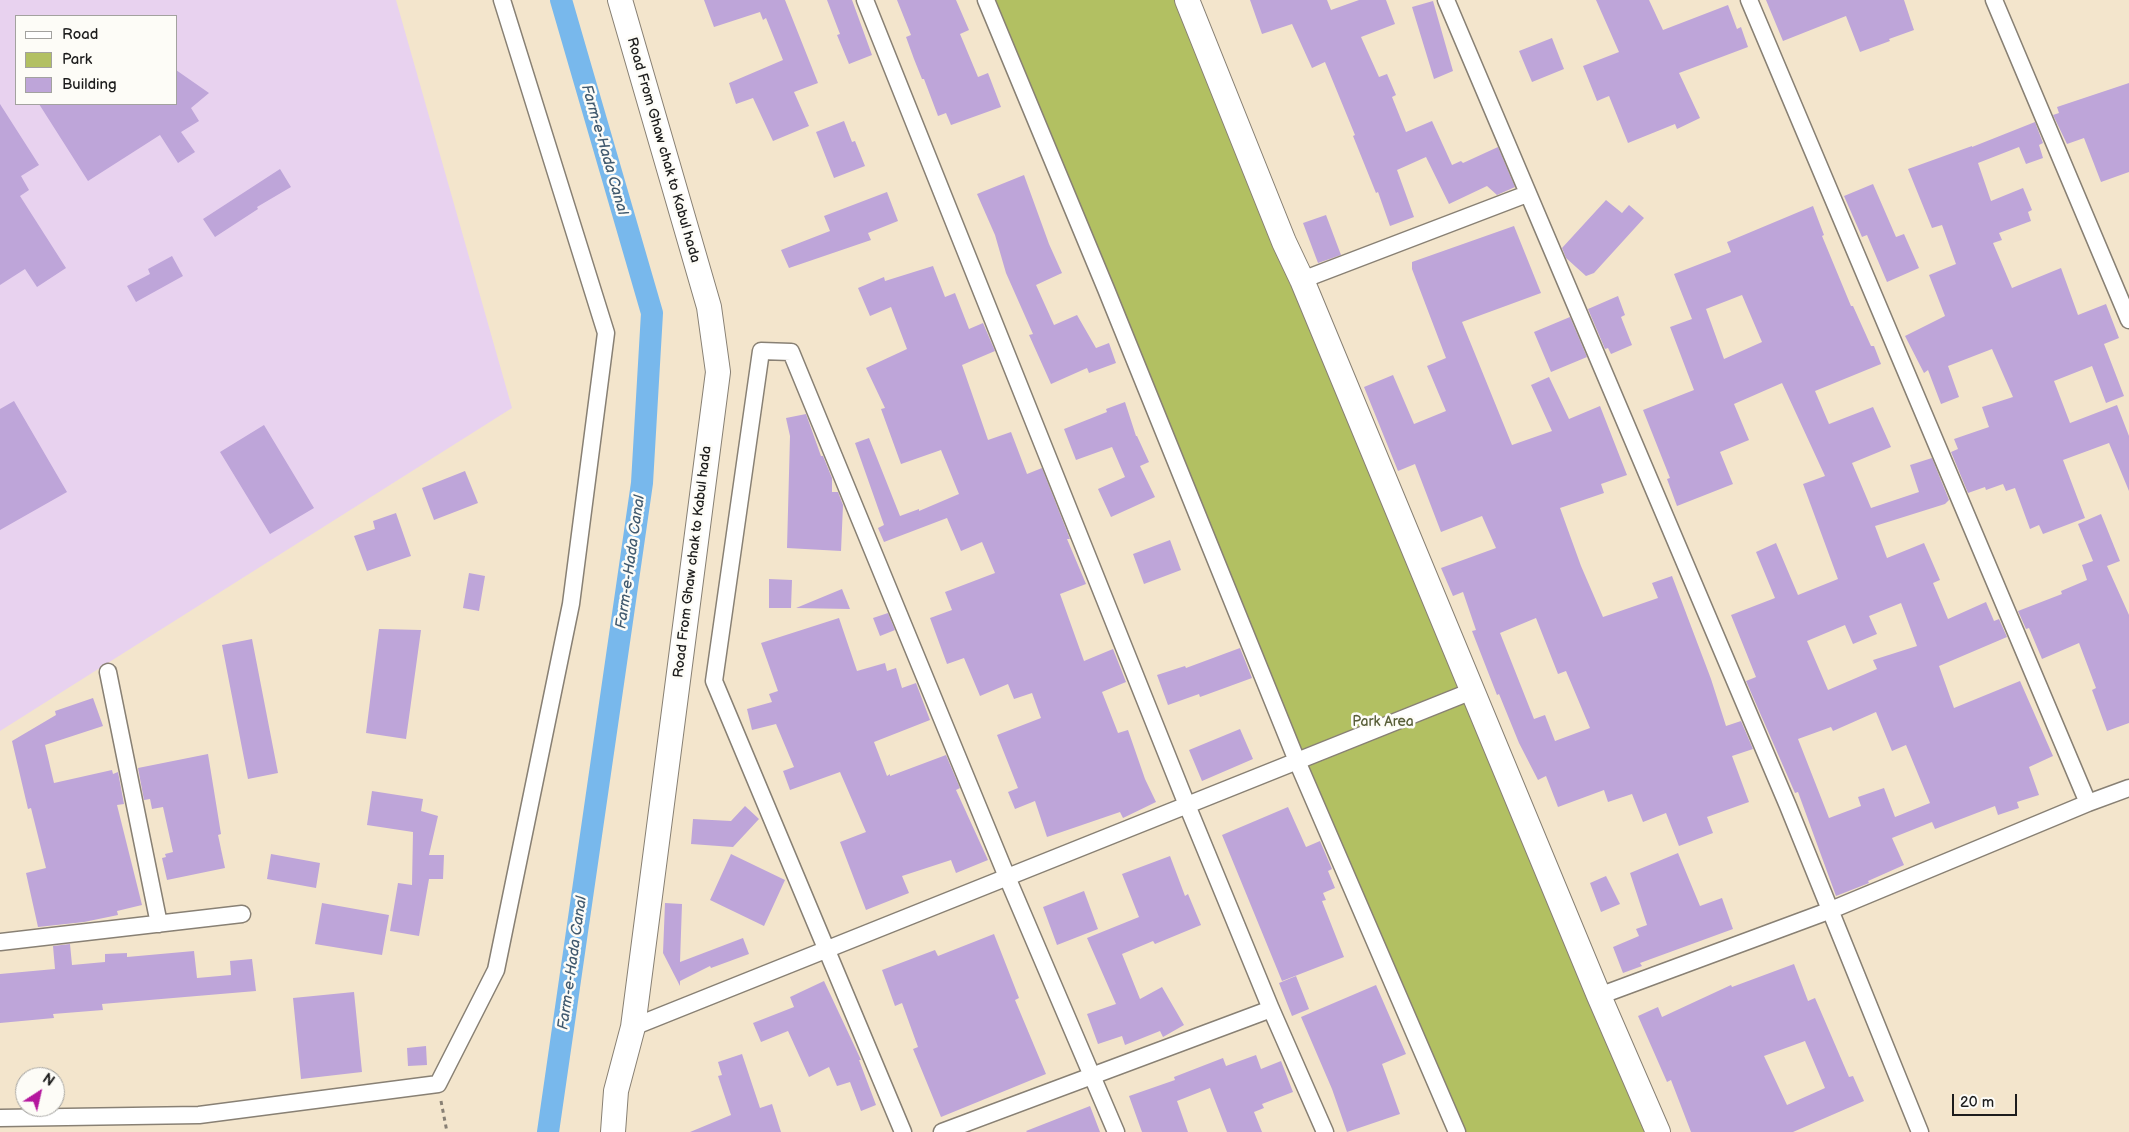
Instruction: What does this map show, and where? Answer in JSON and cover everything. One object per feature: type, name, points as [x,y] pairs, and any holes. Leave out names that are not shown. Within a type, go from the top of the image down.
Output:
[{"type":"street","points":[[0,1118],[199,1115],[438,1084],[496,970],[572,604],[606,333],[502,0]]},
{"type":"street","name":"Road From Ghaw chak to Kabul hada","points":[[613,1132],[616,1091],[632,1027],[718,372],[709,307],[620,0]]},
{"type":"street","points":[[865,0],[1187,805],[1325,1132]]},
{"type":"street","points":[[986,0],[1106,289],[1297,761],[1457,1132]]},
{"type":"street","points":[[1187,0],[1284,242],[1302,280],[1599,996],[1658,1132]]},
{"type":"street","points":[[1446,0],[1831,910],[1920,1132]]},
{"type":"street","points":[[1749,0],[2088,803]]},
{"type":"street","points":[[1994,0],[2129,320]]},
{"type":"street","points":[[1302,280],[1527,194]]},
{"type":"street","points":[[903,1132],[714,680],[761,350],[791,352],[1007,877],[1116,1132]]},
{"type":"street","points":[[108,672],[159,924]]},
{"type":"street","points":[[632,1027],[1472,691]]},
{"type":"street","points":[[1599,996],[1831,910],[2088,803],[2129,788]]},
{"type":"street","points":[[0,942],[242,914]]},
{"type":"street","points":[[942,1132],[1272,1009]]},
{"type":"path","points":[[438,1084],[447,1132]]},
{"type":"shaded area","points":[[0,0],[396,0],[512,408],[0,731]]},
{"type":"green space","name":"Park Area","points":[[986,0],[1187,0],[1658,1132],[1457,1132]]},
{"type":"building","points":[[704,0],[785,0],[818,83],[794,92],[809,126],[773,141],[753,98],[736,104],[729,83],[783,60],[766,18],[763,20],[760,12],[714,27]]},
{"type":"building","points":[[827,0],[852,0],[872,55],[849,64],[837,35],[840,34]]},
{"type":"building","points":[[897,0],[956,0],[969,30],[960,34],[978,77],[988,73],[1001,107],[951,125],[946,113],[938,116],[906,37],[911,35]]},
{"type":"building","points":[[1250,0],[1327,0],[1331,10],[1359,0],[1386,0],[1395,24],[1361,37],[1379,77],[1387,74],[1396,95],[1392,97],[1406,132],[1432,121],[1452,165],[1461,161],[1463,163],[1498,147],[1515,187],[1497,195],[1487,186],[1449,204],[1426,157],[1397,170],[1414,217],[1390,226],[1325,62],[1312,68],[1292,24],[1262,34]]},
{"type":"building","points":[[1596,0],[1649,0],[1663,30],[1728,5],[1737,29],[1741,27],[1748,47],[1679,73],[1700,118],[1677,129],[1675,124],[1628,143],[1609,96],[1597,101],[1583,66],[1619,52]]},
{"type":"building","points":[[1766,0],[1904,0],[1914,30],[1860,52],[1846,16],[1783,41]]},
{"type":"building","points":[[1433,1],[1453,71],[1434,79],[1412,7]]},
{"type":"building","points":[[1552,38],[1564,69],[1532,82],[1519,51]]},
{"type":"building","points":[[178,71],[209,93],[191,108],[199,121],[181,132],[195,152],[178,163],[160,135],[88,181],[40,105],[178,105]]},
{"type":"building","points":[[2129,83],[2129,172],[2101,182],[2084,138],[2067,144],[2053,115],[2059,113],[2057,107]]},
{"type":"building","points":[[0,104],[39,165],[21,176],[29,190],[20,196],[66,268],[37,287],[25,269],[0,285]]},
{"type":"building","points":[[844,121],[852,142],[855,141],[865,166],[834,178],[816,132]]},
{"type":"building","points":[[2035,122],[2043,143],[2039,145],[2043,158],[2026,164],[2019,147],[1978,163],[1991,201],[2023,188],[2032,210],[2028,212],[2031,221],[1999,233],[2002,240],[1993,243],[2012,288],[2061,268],[2078,315],[2106,304],[2119,338],[2104,344],[2124,396],[2106,403],[2092,366],[2054,381],[2070,423],[2117,405],[2129,436],[2129,491],[2109,443],[2063,460],[2085,518],[2043,534],[2039,525],[2030,529],[2015,488],[2006,491],[2003,484],[1986,490],[1985,487],[1968,493],[1951,452],[1958,449],[1954,439],[1989,427],[1982,407],[2013,397],[1992,349],[1948,366],[1959,397],[1941,404],[1928,370],[1924,373],[1905,336],[1945,316],[1929,275],[1956,264],[1942,225],[1932,228],[1908,169],[1972,147]]},
{"type":"building","points":[[280,169],[291,187],[257,207],[258,209],[215,237],[203,219]]},
{"type":"building","points":[[1024,175],[1049,244],[1062,273],[1036,285],[1054,325],[1077,315],[1096,348],[1109,343],[1116,363],[1089,373],[1087,368],[1051,384],[1029,335],[1033,334],[1006,273],[995,235],[977,194]]},
{"type":"building","points":[[1873,184],[1896,237],[1904,234],[1919,268],[1887,282],[1867,235],[1862,237],[1844,196]]},
{"type":"building","points":[[887,192],[898,221],[868,233],[871,240],[789,268],[781,250],[830,231],[824,216]]},
{"type":"building","points":[[1606,200],[1622,213],[1629,205],[1644,218],[1594,273],[1586,276],[1566,258],[1562,248]]},
{"type":"building","points":[[1813,206],[1824,235],[1822,236],[1851,306],[1853,306],[1871,346],[1874,346],[1881,364],[1815,391],[1829,424],[1873,407],[1891,447],[1852,463],[1871,508],[1919,492],[1910,465],[1932,458],[1949,500],[1945,504],[1875,526],[1887,558],[1924,543],[1940,580],[1933,583],[1948,619],[1986,602],[1994,621],[1999,619],[2007,637],[1939,666],[1954,708],[2020,681],[2053,756],[2029,767],[2039,795],[2017,802],[2019,808],[1998,815],[1995,806],[1935,829],[1932,822],[1892,838],[1904,865],[1868,881],[1869,883],[1836,896],[1798,792],[1795,793],[1746,681],[1756,677],[1731,615],[1775,598],[1756,552],[1776,543],[1798,595],[1838,579],[1803,484],[1825,476],[1782,383],[1734,404],[1749,440],[1720,452],[1733,484],[1677,506],[1667,479],[1670,478],[1643,410],[1694,390],[1670,327],[1692,319],[1674,274],[1731,252],[1727,242]],"holes":[[[1742,295],[1762,342],[1724,359],[1706,309]],[[1901,603],[1917,646],[1873,660],[1877,669],[1828,690],[1807,641],[1845,625],[1853,644],[1877,634],[1869,616]],[[1876,712],[1892,751],[1906,745],[1930,803],[1895,817],[1884,788],[1858,797],[1861,806],[1829,818],[1798,739],[1831,727],[1833,731]]]},
{"type":"building","points":[[1326,215],[1341,255],[1318,263],[1303,223]]},
{"type":"building","points":[[1514,226],[1541,293],[1462,322],[1512,445],[1552,431],[1531,385],[1549,377],[1569,419],[1600,406],[1627,475],[1601,484],[1604,493],[1560,508],[1581,566],[1603,617],[1658,598],[1652,583],[1672,576],[1711,679],[1726,726],[1741,721],[1753,749],[1732,756],[1749,802],[1707,817],[1713,833],[1679,846],[1666,813],[1643,822],[1632,794],[1608,802],[1604,790],[1558,807],[1546,776],[1538,780],[1519,743],[1499,694],[1497,695],[1472,631],[1476,630],[1463,592],[1453,596],[1441,568],[1496,548],[1482,516],[1441,532],[1415,464],[1398,471],[1364,387],[1393,375],[1414,424],[1446,411],[1427,366],[1446,358],[1412,269],[1412,262]],"holes":[[[1536,618],[1558,674],[1566,671],[1590,728],[1555,741],[1545,715],[1534,719],[1500,633]]]},
{"type":"building","points":[[172,256],[183,276],[136,302],[127,286],[150,274],[148,269]]},
{"type":"building","points":[[933,266],[945,297],[955,293],[969,329],[983,323],[995,351],[962,365],[988,440],[1011,432],[1027,474],[1042,468],[1070,539],[1067,539],[1086,584],[1060,594],[1084,661],[1113,649],[1126,682],[1102,692],[1118,733],[1128,730],[1145,779],[1156,802],[1123,818],[1120,812],[1047,837],[1035,801],[1015,809],[1008,792],[1018,788],[997,735],[1041,718],[1032,693],[1014,699],[1008,684],[980,696],[964,658],[947,664],[930,618],[952,610],[945,592],[995,573],[982,542],[961,551],[947,518],[884,542],[878,528],[884,525],[855,443],[869,438],[900,516],[919,509],[919,511],[959,494],[941,450],[901,464],[881,409],[885,408],[866,368],[907,349],[891,307],[870,316],[858,288],[884,277],[885,281]]},
{"type":"building","points":[[1618,296],[1625,315],[1621,317],[1632,345],[1611,354],[1608,348],[1605,349],[1588,309]]},
{"type":"building","points":[[1570,317],[1587,357],[1551,372],[1534,332]]},
{"type":"building","points":[[14,401],[67,492],[0,530],[0,409]]},
{"type":"building","points":[[1125,402],[1136,436],[1149,462],[1140,466],[1155,497],[1111,517],[1098,489],[1125,477],[1112,447],[1076,460],[1064,429],[1107,412],[1106,409]]},
{"type":"building","points":[[806,414],[821,456],[823,456],[832,478],[832,492],[838,492],[843,505],[841,551],[787,548],[790,436],[786,418]]},
{"type":"building","points":[[264,425],[314,508],[270,534],[220,452]]},
{"type":"building","points":[[465,471],[478,503],[434,520],[422,488]]},
{"type":"building","points":[[396,513],[411,556],[367,571],[354,536],[375,529],[373,521]]},
{"type":"building","points":[[2101,514],[2120,561],[2107,566],[2129,615],[2129,723],[2107,731],[2092,690],[2096,688],[2079,643],[2042,659],[2029,628],[2026,629],[2018,611],[2062,594],[2061,591],[2087,580],[2082,565],[2093,561],[2078,524]]},
{"type":"building","points":[[1170,540],[1181,570],[1144,584],[1133,554]]},
{"type":"building","points":[[469,573],[485,576],[479,611],[463,608]]},
{"type":"building","points":[[769,579],[792,580],[791,608],[769,608]]},
{"type":"building","points":[[842,589],[850,609],[796,608]]},
{"type":"building","points":[[888,613],[895,630],[880,636],[873,618]]},
{"type":"building","points":[[839,618],[857,671],[885,663],[887,671],[896,668],[902,688],[916,683],[930,720],[874,742],[887,776],[946,755],[960,788],[956,790],[988,860],[956,873],[951,860],[902,876],[909,893],[866,910],[840,842],[866,832],[840,772],[790,790],[783,771],[794,767],[776,724],[752,730],[747,709],[772,702],[769,694],[778,691],[761,643]]},
{"type":"building","points":[[379,629],[421,630],[406,739],[366,733]]},
{"type":"building","points":[[252,639],[278,773],[248,779],[222,645]]},
{"type":"building","points":[[1240,648],[1252,678],[1200,697],[1199,694],[1168,705],[1157,675],[1185,666],[1186,668]]},
{"type":"building","points":[[93,698],[103,726],[45,745],[54,783],[112,770],[113,774],[118,772],[124,804],[117,805],[142,905],[117,911],[118,915],[84,922],[38,927],[26,873],[46,868],[31,808],[28,809],[12,741],[56,715],[55,711]]},
{"type":"building","points":[[1240,729],[1253,759],[1202,781],[1189,750]]},
{"type":"building","points":[[208,754],[221,834],[218,835],[225,868],[167,880],[162,858],[166,857],[165,854],[173,852],[163,807],[152,809],[150,799],[144,800],[138,768]]},
{"type":"building","points":[[372,791],[423,799],[421,811],[438,816],[429,855],[444,855],[443,879],[429,879],[419,936],[390,931],[398,883],[412,885],[413,832],[367,825]]},
{"type":"building","points":[[745,806],[759,819],[733,847],[691,844],[693,819],[731,821]]},
{"type":"building","points":[[1288,807],[1306,847],[1320,841],[1332,869],[1328,871],[1335,888],[1323,893],[1326,900],[1322,901],[1344,957],[1282,981],[1222,835]]},
{"type":"building","points":[[1678,853],[1700,906],[1722,898],[1733,929],[1640,963],[1642,966],[1623,973],[1613,947],[1639,936],[1636,929],[1647,925],[1630,873]]},
{"type":"building","points":[[271,854],[320,863],[316,888],[267,879]]},
{"type":"building","points":[[731,854],[785,880],[764,926],[710,900]]},
{"type":"building","points":[[1170,856],[1185,896],[1188,894],[1201,925],[1155,944],[1153,941],[1122,954],[1140,999],[1162,987],[1184,1025],[1163,1037],[1160,1031],[1125,1045],[1122,1036],[1098,1044],[1087,1014],[1116,1004],[1087,938],[1139,917],[1122,874]]},
{"type":"building","points":[[1606,876],[1620,904],[1601,912],[1590,883]]},
{"type":"building","points":[[1084,891],[1098,929],[1057,945],[1043,907]]},
{"type":"building","points":[[322,903],[389,915],[382,955],[315,944]]},
{"type":"building","points":[[665,903],[682,904],[680,962],[743,938],[749,954],[711,968],[710,966],[680,981],[680,986],[663,953]]},
{"type":"building","points":[[994,934],[1019,998],[1015,1000],[1046,1074],[941,1117],[913,1049],[918,1047],[902,1003],[895,1006],[882,970],[935,950],[938,956]]},
{"type":"building","points":[[70,944],[72,965],[105,962],[105,954],[127,953],[127,957],[194,951],[197,978],[231,975],[230,961],[252,959],[256,991],[102,1004],[103,1010],[53,1014],[54,1018],[0,1023],[0,974],[55,969],[53,946]]},
{"type":"building","points":[[1794,964],[1808,1001],[1815,998],[1849,1077],[1853,1076],[1864,1101],[1793,1132],[1691,1132],[1671,1080],[1667,1082],[1638,1016],[1658,1007],[1662,1017],[1731,985],[1732,987]],"holes":[[[1805,1041],[1825,1088],[1787,1105],[1764,1056]]]},
{"type":"building","points":[[1296,976],[1309,1009],[1292,1016],[1279,983]]},
{"type":"building","points":[[824,981],[861,1060],[859,1060],[876,1105],[861,1111],[850,1082],[837,1086],[829,1067],[809,1077],[788,1031],[761,1042],[753,1023],[794,1007],[790,997]]},
{"type":"building","points":[[1376,985],[1406,1054],[1382,1064],[1400,1114],[1347,1132],[1332,1089],[1301,1017]]},
{"type":"building","points":[[354,992],[362,1072],[301,1079],[293,998]]},
{"type":"building","points":[[426,1046],[427,1065],[408,1066],[407,1048]]},
{"type":"building","points":[[742,1054],[760,1108],[772,1104],[781,1132],[690,1132],[731,1115],[718,1076],[722,1075],[718,1062]]},
{"type":"building","points":[[1256,1055],[1261,1069],[1281,1061],[1293,1092],[1262,1104],[1264,1108],[1254,1112],[1262,1132],[1227,1132],[1210,1088],[1177,1101],[1188,1132],[1142,1132],[1129,1096],[1175,1080],[1174,1077],[1223,1058],[1226,1066]]},
{"type":"building","points":[[1090,1106],[1100,1132],[1026,1131]]},
{"type":"waterway","name":"Farm-e-Hada Canal","points":[[548,1132],[642,483],[652,313],[561,0]]}]
